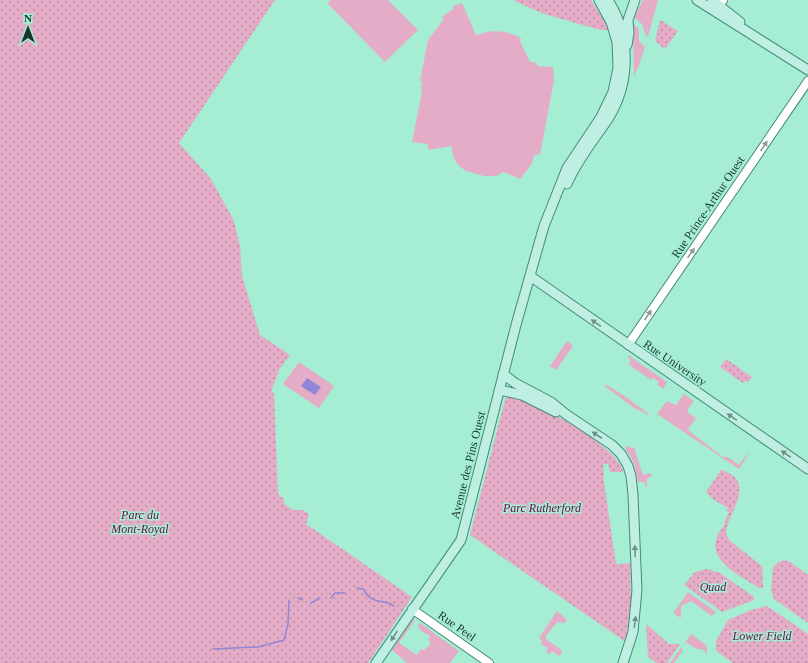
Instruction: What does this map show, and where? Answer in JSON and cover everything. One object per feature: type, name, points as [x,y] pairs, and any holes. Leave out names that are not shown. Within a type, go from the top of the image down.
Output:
[{"type":"main road","name":"Avenue des Pins Ouest","points":[[538,253],[544,226],[566,171],[601,117],[612,95],[618,64],[614,28],[598,0]]},
{"type":"main road","name":"Avenue des Pins Ouest","points":[[376,663],[461,540],[503,374],[530,276],[538,253],[550,228],[573,171],[616,104],[624,80],[625,54],[623,34],[618,19],[608,0]]},
{"type":"main road","name":"Avenue des Pins Ouest","points":[[614,28],[618,19],[634,0]]},
{"type":"main road","name":"Avenue des Pins Ouest","points":[[625,54],[629,33],[628,20],[634,0]]},
{"type":"main road","points":[[697,0],[717,4],[758,37],[808,70]]},
{"type":"main road","name":"Rue University","points":[[530,276],[808,469]]},
{"type":"main road","points":[[503,374],[515,384],[551,402],[567,415],[617,449],[631,476],[636,597],[633,632],[623,663]]},
{"type":"main road","points":[[499,390],[522,395],[560,414],[567,415]]},
{"type":"street","name":"Rue Prince-Arthur Ouest","points":[[628,345],[808,81]]},
{"type":"street","name":"Rue Peel","points":[[412,610],[489,663]]},
{"type":"green space","name":"Parc du Mont-Royal","points":[[0,0],[275,0],[179,143],[211,179],[234,221],[240,246],[242,276],[260,335],[290,355],[279,370],[271,392],[274,393],[278,494],[284,499],[284,504],[293,510],[303,510],[309,514],[306,524],[412,597],[368,663],[0,663]]},
{"type":"green space","points":[[331,0],[388,0],[418,30],[385,62],[327,3]]},
{"type":"green space","points":[[513,0],[591,0],[610,30],[601,30],[544,14]]},
{"type":"green space","points":[[643,0],[658,0],[648,37],[645,34],[642,24],[634,17]]},
{"type":"green space","points":[[462,3],[476,35],[499,31],[515,35],[521,38],[520,41],[530,62],[537,63],[537,66],[553,67],[554,80],[540,155],[535,154],[531,165],[520,179],[504,172],[496,176],[484,176],[466,171],[459,166],[454,159],[451,146],[429,150],[427,144],[412,142],[422,92],[422,82],[420,81],[428,40],[443,20],[442,17],[453,9],[453,6]]},
{"type":"green space","points":[[660,20],[678,31],[665,49],[655,41]]},
{"type":"green space","points":[[633,24],[639,29],[639,41],[645,47],[634,76]]},
{"type":"green space","points":[[567,341],[573,346],[556,370],[550,366]]},
{"type":"green space","points":[[628,355],[667,382],[663,389],[657,384],[659,382],[653,378],[651,380],[628,364],[631,361],[628,358]]},
{"type":"green space","points":[[726,359],[752,377],[748,382],[745,381],[743,383],[720,367]]},
{"type":"green space","points":[[299,362],[334,386],[319,408],[283,384]]},
{"type":"green space","points":[[606,385],[622,394],[650,416],[633,407],[604,386]]},
{"type":"green space","points":[[684,394],[694,401],[688,409],[688,413],[696,418],[688,430],[723,457],[728,457],[739,465],[747,454],[748,455],[739,469],[657,414],[667,401],[676,405]]},
{"type":"green space","name":"Parc Rutherford","points":[[506,396],[535,405],[570,423],[602,446],[614,457],[622,468],[623,472],[610,472],[608,464],[603,464],[603,475],[616,564],[630,563],[631,599],[626,642],[470,535]]},
{"type":"green space","points":[[627,446],[636,449],[635,451],[643,475],[650,473],[652,476],[647,478],[647,488],[644,482],[638,482],[634,463],[625,448]]},
{"type":"green space","points":[[721,470],[732,475],[740,488],[726,534],[730,541],[762,566],[763,588],[759,588],[737,574],[723,563],[718,556],[716,540],[725,524],[724,523],[729,512],[726,511],[728,508],[714,500],[706,492]]},
{"type":"green space","points":[[784,560],[790,562],[808,575],[808,623],[774,599],[771,590],[773,568],[777,563]]},
{"type":"green space","name":"Quad","points":[[707,569],[720,573],[754,597],[754,600],[722,612],[684,585],[695,572]]},
{"type":"green space","points":[[688,592],[716,612],[712,616],[691,601],[681,606],[681,618],[673,613]]},
{"type":"green space","name":"Lower Field","points":[[767,606],[808,634],[808,663],[733,663],[716,651],[716,641],[728,620],[751,610]]},
{"type":"green space","points":[[557,611],[567,620],[565,623],[557,622],[546,636],[546,639],[563,651],[559,656],[552,651],[550,654],[546,652],[548,648],[541,644],[542,641],[539,638]]},
{"type":"green space","points":[[413,619],[415,620],[399,643],[417,655],[421,649],[424,650],[430,645],[430,641],[428,640],[430,636],[421,631],[418,626],[420,623],[459,651],[450,663],[407,663],[392,650]]},
{"type":"green space","points":[[646,624],[669,644],[680,644],[667,663],[657,663],[648,657]]},
{"type":"green space","points":[[691,634],[706,645],[706,655],[705,651],[697,649],[686,642],[681,648],[683,650],[674,663],[670,663]]},
{"type":"water","points":[[307,378],[321,387],[315,395],[301,386]]},
{"type":"waterway","points":[[357,588],[363,589],[370,598],[374,600],[386,602],[394,606]]},
{"type":"waterway","points":[[331,598],[335,593],[345,593]]},
{"type":"waterway","points":[[298,598],[302,600]]},
{"type":"waterway","points":[[311,603],[320,598]]},
{"type":"waterway","points":[[213,649],[258,647],[284,640],[288,624],[289,600]]}]
